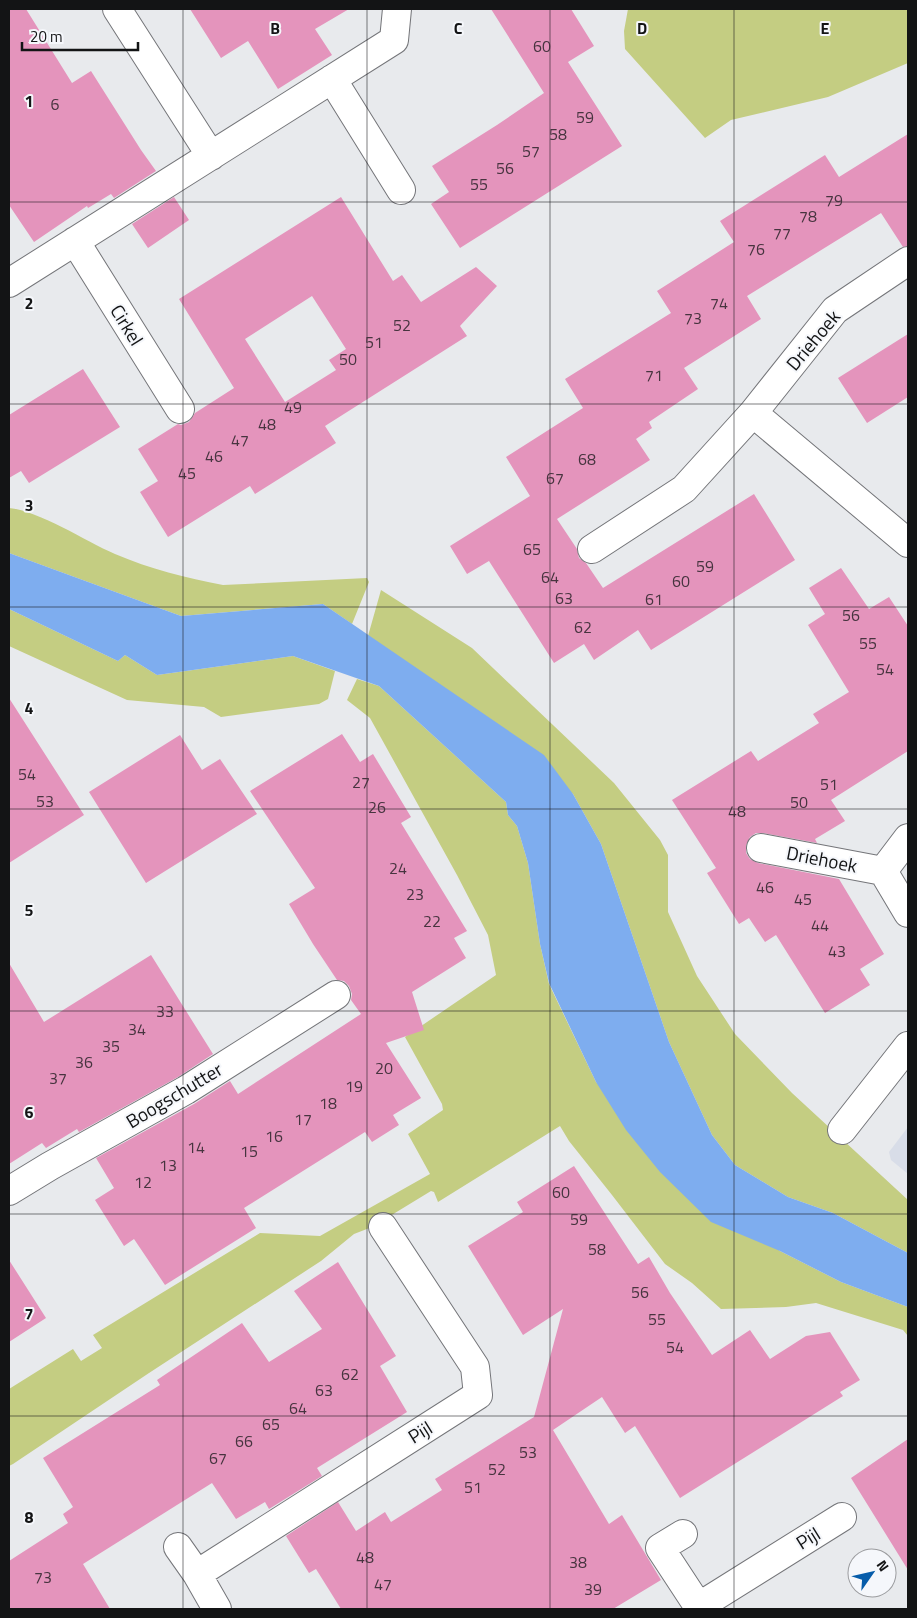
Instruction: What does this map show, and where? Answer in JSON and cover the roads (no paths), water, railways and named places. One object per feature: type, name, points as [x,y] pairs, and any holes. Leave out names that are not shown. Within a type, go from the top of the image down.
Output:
[{"type":"street","points":[[117,9],[211,156]]},
{"type":"street","points":[[9,283],[394,40],[397,9]]},
{"type":"street","points":[[332,79],[401,190]]},
{"type":"street","name":"Cirkel","points":[[75,241],[180,409]]},
{"type":"street","name":"Driehoek","points":[[592,549],[684,489],[753,413],[835,310],[908,261]]},
{"type":"street","points":[[753,413],[908,543]]},
{"type":"street","name":"Driehoek","points":[[882,871],[908,838]]},
{"type":"street","name":"Driehoek","points":[[762,848],[882,871],[908,913]]},
{"type":"street","name":"Boogschutter","points":[[9,1191],[186,1090],[336,995]]},
{"type":"street","points":[[842,1130],[908,1046]]},
{"type":"street","name":"Pijl","points":[[196,1574],[478,1395],[476,1367],[383,1227]]},
{"type":"street","name":"Pijl","points":[[683,1534],[660,1548],[699,1608],[842,1517]]},
{"type":"street","points":[[178,1547],[217,1609]]},
{"type":"water","points":[[9,553],[181,616],[323,604],[544,755],[573,794],[601,844],[669,1042],[712,1135],[735,1165],[788,1197],[833,1213],[908,1253],[908,1307],[841,1282],[780,1251],[711,1222],[660,1172],[626,1130],[596,1082],[549,983],[540,944],[528,863],[517,826],[508,815],[506,802],[379,686],[293,656],[157,675],[125,655],[118,661],[9,609]]}]
